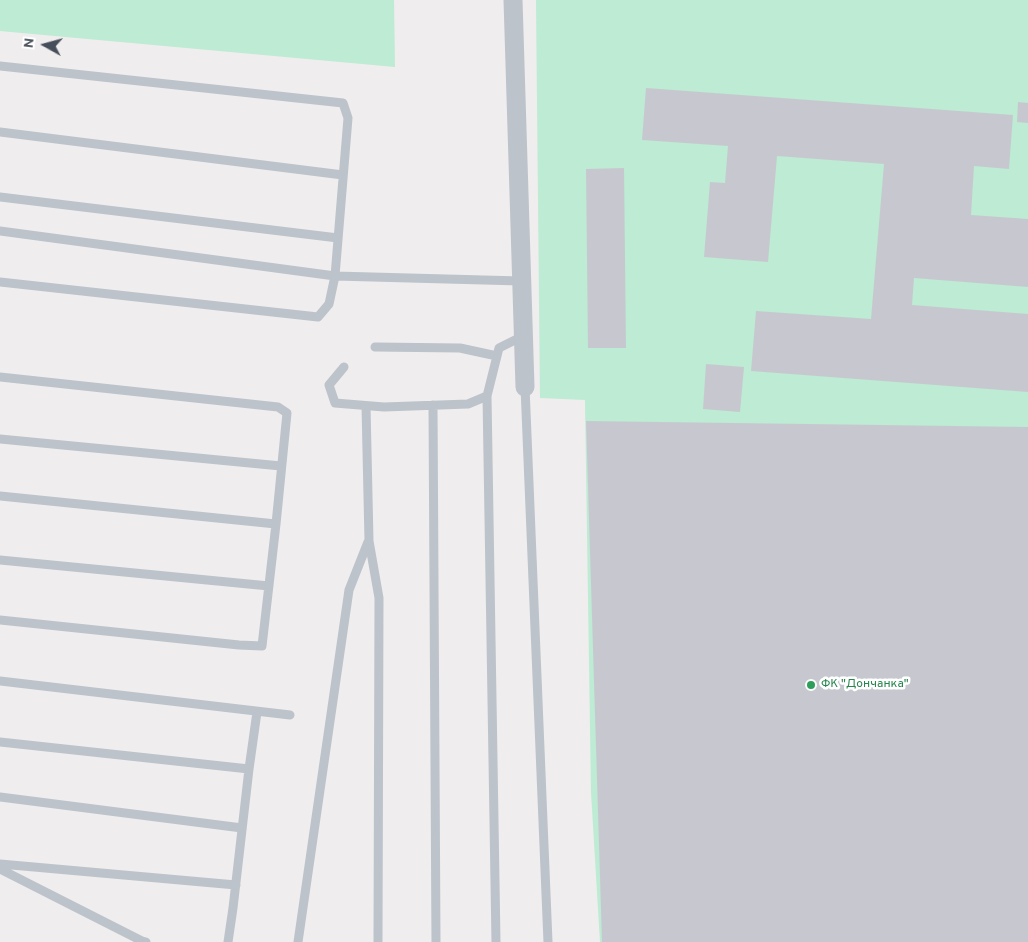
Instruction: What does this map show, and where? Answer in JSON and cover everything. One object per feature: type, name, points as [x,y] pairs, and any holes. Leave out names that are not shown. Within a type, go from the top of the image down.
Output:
[{"type":"street","points":[[513,0],[524,387]]},
{"type":"lane","points":[[0,66],[343,103],[348,118],[334,276],[329,304],[318,317],[0,282]]},
{"type":"lane","points":[[0,132],[344,175]]},
{"type":"lane","points":[[0,197],[338,238]]},
{"type":"lane","points":[[0,231],[334,276],[522,281]]},
{"type":"lane","points":[[496,942],[487,396],[499,348],[523,336]]},
{"type":"lane","points":[[375,347],[460,348],[497,356]]},
{"type":"lane","points":[[344,367],[329,385],[335,404],[384,407],[468,404],[487,396]]},
{"type":"lane","points":[[0,377],[278,407],[286,413],[262,646],[0,620]]},
{"type":"lane","points":[[524,387],[548,942]]},
{"type":"lane","points":[[433,405],[436,942]]},
{"type":"lane","points":[[366,406],[369,542],[378,598],[378,942]]},
{"type":"lane","points":[[0,439],[281,466]]},
{"type":"lane","points":[[0,496],[276,524]]},
{"type":"lane","points":[[298,942],[350,590],[369,542]]},
{"type":"lane","points":[[0,560],[269,586]]},
{"type":"lane","points":[[0,681],[290,715]]},
{"type":"lane","points":[[228,942],[258,712]]},
{"type":"lane","points":[[0,742],[249,770]]},
{"type":"lane","points":[[0,798],[242,828]]},
{"type":"lane","points":[[0,864],[236,885]]},
{"type":"lane","points":[[0,869],[146,942]]},
{"type":"green space","points":[[0,0],[394,0],[395,67],[0,31]]},
{"type":"green space","points":[[536,0],[1028,0],[1028,942],[600,942],[591,792],[585,400],[540,398]]},
{"type":"building","points":[[646,88],[1013,115],[1009,169],[974,166],[971,215],[1028,219],[1028,287],[914,278],[912,305],[1028,314],[1028,392],[751,371],[756,311],[871,319],[884,164],[777,156],[768,262],[704,257],[710,182],[725,183],[728,146],[642,140]]},
{"type":"building","points":[[1018,102],[1028,103],[1028,123],[1017,122]]},
{"type":"building","points":[[624,168],[626,348],[588,348],[586,169]]},
{"type":"building","points":[[706,364],[744,367],[740,412],[703,409]]},
{"type":"building","name":"ФК \"Дончанка\"","points":[[586,421],[1028,427],[1028,942],[602,942]]},
{"type":"place","name":"ФК \"Дончанка\"","points":[[811,685]]}]
